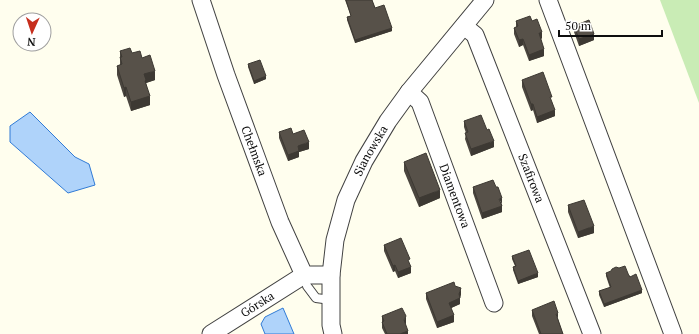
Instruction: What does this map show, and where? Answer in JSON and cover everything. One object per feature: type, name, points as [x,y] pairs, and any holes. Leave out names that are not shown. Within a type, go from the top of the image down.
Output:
[{"type":"street","name":"Chełmska","points":[[201,0],[226,75],[280,222],[304,275]]},
{"type":"street","points":[[548,0],[673,334]]},
{"type":"street","name":"Sianowska","points":[[333,334],[331,325],[331,275],[335,240],[346,200],[368,154],[388,121],[409,92],[464,26],[482,1]]},
{"type":"street","name":"Szafirowa","points":[[464,26],[475,35],[592,334]]},
{"type":"street","name":"Diamentowa","points":[[409,92],[420,102],[494,303]]},
{"type":"street","points":[[304,275],[331,275]]},
{"type":"street","name":"Górska","points":[[211,334],[304,275]]},
{"type":"lane","points":[[304,275],[308,286],[316,298],[331,300]]},
{"type":"green space","points":[[660,0],[699,0],[699,103]]},
{"type":"water","points":[[30,112],[75,157],[89,164],[95,185],[68,193],[10,142],[10,126]]},
{"type":"water","points":[[283,308],[294,334],[265,334],[261,324],[265,317]]},
{"type":"building","points":[[346,0],[372,0],[375,8],[384,5],[392,28],[355,40],[347,17],[351,16]]},
{"type":"building","points":[[530,16],[532,21],[537,19],[542,32],[539,33],[544,49],[529,55],[523,39],[519,40],[514,28],[518,26],[516,21]]},
{"type":"building","points":[[589,20],[594,34],[579,39],[574,26]]},
{"type":"building","points":[[130,48],[132,53],[140,51],[142,58],[150,55],[155,71],[144,74],[150,96],[131,102],[126,87],[124,88],[117,66],[122,64],[120,51]]},
{"type":"building","points":[[260,60],[266,76],[254,81],[248,64]]},
{"type":"building","points":[[543,72],[555,110],[537,117],[522,80]]},
{"type":"building","points":[[481,115],[487,130],[489,129],[494,141],[471,149],[465,133],[468,132],[464,121]]},
{"type":"building","points":[[291,128],[293,134],[304,130],[309,142],[298,146],[299,151],[288,155],[279,132]]},
{"type":"building","points":[[426,153],[440,190],[419,198],[404,162]]},
{"type":"building","points":[[493,180],[496,187],[498,187],[502,198],[499,199],[502,206],[482,213],[473,187]]},
{"type":"building","points":[[584,200],[594,226],[578,232],[568,205]]},
{"type":"building","points":[[401,238],[410,259],[408,260],[411,267],[398,272],[395,265],[393,266],[384,245]]},
{"type":"building","points":[[529,250],[538,273],[518,281],[513,267],[516,266],[512,256]]},
{"type":"building","points":[[625,266],[630,277],[636,274],[642,290],[604,304],[599,291],[611,287],[606,273],[616,267],[619,268]]},
{"type":"building","points":[[454,282],[455,286],[461,288],[459,294],[460,298],[449,303],[454,315],[437,322],[426,293]]},
{"type":"building","points":[[554,301],[558,313],[556,314],[563,334],[541,334],[532,310]]},
{"type":"building","points":[[402,308],[406,316],[404,320],[408,331],[400,334],[387,334],[382,322],[384,321],[382,316]]}]
